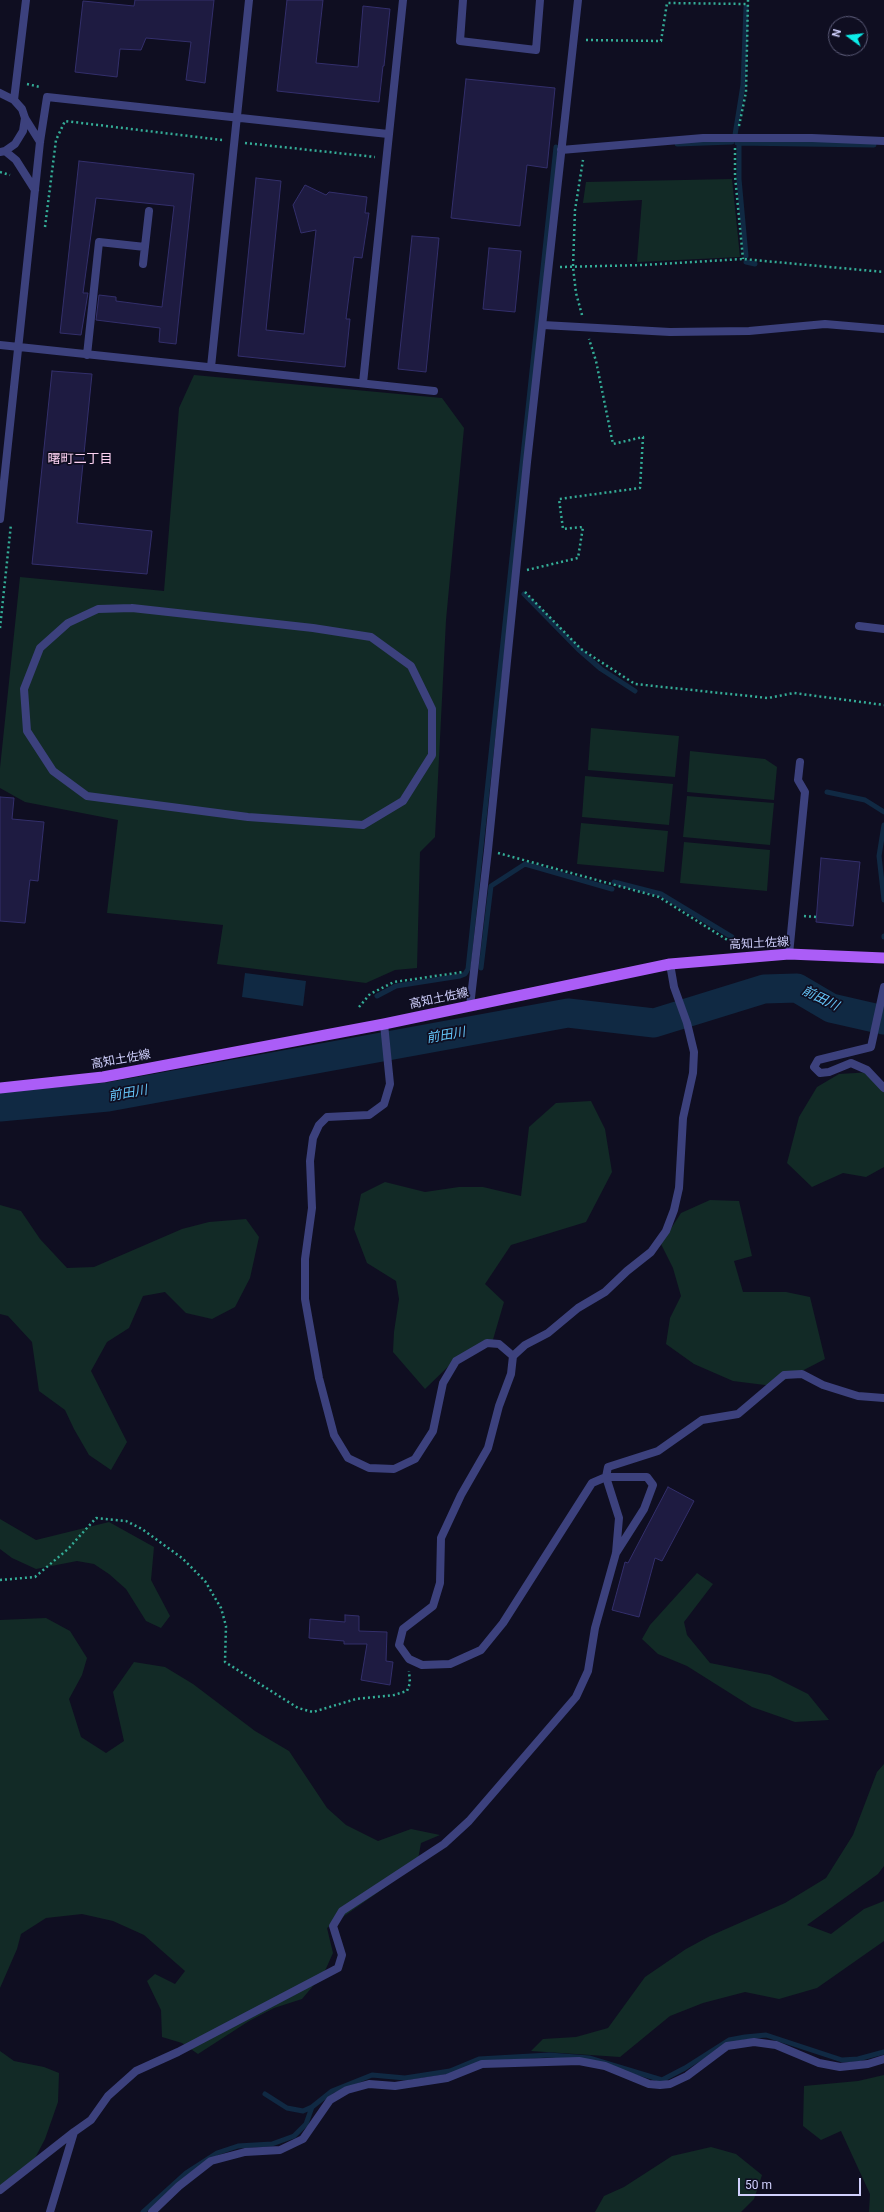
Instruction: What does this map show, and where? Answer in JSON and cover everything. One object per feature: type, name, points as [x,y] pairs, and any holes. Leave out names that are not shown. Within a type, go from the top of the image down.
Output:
[{"type":"main road","name":"高知土佐線","points":[[0,1088],[103,1077],[384,1024],[670,964],[789,954],[884,958]]},
{"type":"street","points":[[14,100],[26,0]]},
{"type":"street","points":[[211,367],[249,0]]},
{"type":"street","points":[[363,383],[403,0]]},
{"type":"street","points":[[463,0],[460,41],[536,50],[540,0]]},
{"type":"street","points":[[470,1006],[488,850],[578,0]]},
{"type":"street","points":[[0,93],[14,100],[22,109],[25,118],[40,142]]},
{"type":"street","points":[[0,519],[40,142],[47,98],[388,134]]},
{"type":"street","points":[[25,118],[23,131],[15,144],[3,151],[16,160],[35,190]]},
{"type":"street","points":[[561,150],[703,138],[812,138],[884,141]]},
{"type":"street","points":[[143,264],[149,211]]},
{"type":"street","points":[[87,355],[100,242],[145,247]]},
{"type":"street","points":[[543,325],[670,332],[749,331],[825,324],[884,329]]},
{"type":"street","points":[[0,345],[434,390]]},
{"type":"street","points":[[98,608],[132,608],[371,637],[411,666],[432,709],[432,755],[403,801],[363,825],[314,823],[248,817],[87,796],[53,772],[28,731],[24,689],[40,648],[68,623],[98,608]]},
{"type":"street","points":[[859,626],[884,629]]},
{"type":"street","points":[[789,954],[805,792],[798,780],[800,762]]},
{"type":"street","points":[[616,1553],[644,1509],[652,1485],[647,1477],[606,1478],[592,1483],[503,1623],[481,1650],[450,1664],[422,1665],[409,1658],[399,1645],[403,1629],[433,1606],[440,1583],[441,1538],[461,1494],[488,1448],[499,1406],[511,1374],[513,1356],[525,1346],[548,1333],[578,1308],[605,1292],[627,1271],[651,1252],[666,1231],[674,1210],[679,1188],[683,1118],[692,1074],[694,1052],[687,1023],[674,987],[670,964]]},
{"type":"street","points":[[884,987],[871,1047],[818,1060],[814,1067],[820,1073],[829,1072],[852,1063],[867,1070],[884,1088]]},
{"type":"street","points":[[384,1024],[390,1084],[384,1104],[369,1115],[327,1117],[319,1125],[313,1138],[310,1161],[312,1208],[304,1259],[306,1299],[319,1378],[334,1435],[348,1458],[369,1468],[394,1469],[414,1459],[434,1431],[444,1383],[456,1361],[488,1343],[499,1344],[513,1356]]},
{"type":"street","points":[[0,2190],[91,2120],[108,2096],[136,2071],[178,2052],[338,1968],[342,1955],[334,1926],[342,1911],[444,1844],[469,1821],[576,1697],[588,1671],[595,1628],[616,1553],[618,1518],[606,1478],[608,1467],[658,1451],[702,1420],[738,1414],[784,1375],[802,1374],[823,1385],[858,1396],[884,1398]]},
{"type":"street","points":[[152,2212],[179,2186],[211,2160],[245,2152],[280,2150],[303,2139],[330,2100],[348,2090],[369,2084],[395,2086],[447,2078],[482,2064],[579,2061],[605,2066],[649,2084],[670,2084],[687,2076],[727,2046],[754,2042],[776,2045],[819,2063],[840,2066],[868,2064],[884,2059]]},
{"type":"street","points":[[50,2212],[74,2132]]},
{"type":"path","points":[[573,39],[661,41],[667,3],[748,4]]},
{"type":"path","points":[[517,572],[578,558],[583,527],[563,529],[559,499],[640,488],[643,437],[613,444],[596,361],[576,293],[572,267],[575,210],[584,148]]},
{"type":"path","points":[[0,172],[6,172],[16,179]]},
{"type":"path","points":[[549,267],[744,260],[884,272]]},
{"type":"path","points":[[516,583],[581,649],[635,684],[768,698],[794,693],[884,705]]},
{"type":"path","points":[[488,850],[659,897],[729,941]]},
{"type":"path","points":[[359,1007],[370,994],[394,982],[452,972],[464,972]]},
{"type":"path","points":[[0,1580],[35,1577],[68,1549],[96,1518],[126,1521],[142,1530],[182,1558],[205,1581],[221,1608],[226,1626],[225,1662],[298,1708],[313,1712],[356,1699],[394,1695],[406,1691],[410,1683],[409,1658]]},
{"type":"green space","points":[[732,179],[740,257],[637,262],[642,200],[583,203],[586,182]]},
{"type":"green space","points":[[194,375],[442,398],[464,428],[446,620],[435,837],[420,852],[417,968],[395,970],[366,983],[217,964],[223,925],[107,913],[118,820],[25,802],[0,788],[0,768],[20,577],[164,591],[179,408]]},
{"type":"green space","points":[[591,728],[679,736],[675,777],[588,770]]},
{"type":"green space","points":[[690,751],[765,759],[777,767],[774,800],[687,792]]},
{"type":"green space","points":[[585,776],[673,784],[669,825],[582,817]]},
{"type":"green space","points":[[687,796],[774,803],[770,845],[683,837]]},
{"type":"green space","points":[[581,823],[668,831],[664,872],[577,864]]},
{"type":"green space","points":[[684,842],[770,850],[767,891],[680,883]]},
{"type":"green space","points":[[872,1072],[884,1084],[884,1167],[866,1177],[843,1173],[812,1187],[787,1163],[799,1117],[817,1087],[839,1074]]},
{"type":"green space","points":[[591,1101],[605,1129],[612,1172],[586,1222],[511,1245],[485,1284],[504,1302],[492,1343],[459,1356],[425,1389],[393,1352],[394,1332],[399,1299],[396,1281],[367,1263],[354,1229],[361,1194],[385,1182],[425,1192],[459,1187],[483,1187],[521,1196],[529,1127],[556,1103]]},
{"type":"green space","points":[[710,1200],[739,1201],[752,1256],[734,1261],[743,1292],[786,1292],[810,1297],[825,1359],[773,1386],[733,1381],[694,1364],[666,1344],[670,1318],[681,1296],[673,1268],[661,1244],[681,1213]]},
{"type":"green space","points":[[0,1205],[21,1211],[40,1239],[67,1268],[94,1267],[182,1229],[209,1222],[246,1219],[259,1237],[250,1278],[235,1307],[212,1319],[186,1313],[165,1292],[143,1296],[129,1328],[107,1342],[91,1371],[127,1442],[111,1470],[89,1455],[65,1410],[39,1391],[32,1342],[8,1316],[0,1314]]},
{"type":"green space","points":[[0,1519],[36,1540],[109,1522],[154,1547],[151,1580],[170,1616],[161,1628],[146,1621],[126,1589],[109,1574],[94,1564],[77,1561],[36,1569],[12,1558],[0,1549]]},
{"type":"green space","points":[[697,1573],[713,1584],[684,1622],[687,1635],[710,1663],[770,1675],[808,1694],[829,1720],[795,1722],[752,1707],[687,1666],[658,1654],[642,1639],[650,1625]]},
{"type":"green space","points":[[46,1618],[70,1631],[87,1658],[82,1675],[69,1699],[81,1737],[106,1753],[124,1741],[113,1692],[134,1662],[165,1667],[193,1684],[255,1731],[289,1751],[327,1808],[346,1825],[378,1841],[411,1829],[440,1835],[421,1843],[417,1865],[327,1928],[333,1953],[324,1973],[302,1999],[274,2008],[249,2021],[198,2054],[182,2043],[162,2037],[161,2010],[147,1981],[155,1974],[175,1984],[185,1971],[144,1935],[113,1921],[82,1914],[46,1918],[21,1934],[17,1949],[0,1988],[0,1620]]},
{"type":"green space","points":[[884,1764],[884,1866],[878,1874],[807,1925],[831,1934],[864,1909],[884,1901],[884,1941],[817,1988],[779,1999],[745,1992],[703,2003],[670,2016],[620,2057],[531,2051],[543,2039],[576,2037],[608,2028],[645,1977],[686,1949],[710,1936],[785,1903],[826,1878],[853,1835],[877,1772]]},
{"type":"green space","points":[[0,2051],[14,2061],[44,2067],[59,2073],[58,2102],[45,2139],[32,2164],[0,2187]]},
{"type":"green space","points":[[884,2075],[884,2212],[869,2212],[870,2194],[841,2131],[821,2140],[803,2126],[804,2086],[858,2081]]},
{"type":"green space","points":[[711,2147],[736,2154],[762,2175],[754,2199],[741,2212],[595,2212],[604,2196],[624,2187],[672,2156]]},
{"type":"water","points":[[245,973],[306,981],[303,1006],[242,997]]},
{"type":"building","points":[[135,0],[214,0],[205,83],[186,80],[191,42],[146,38],[141,50],[120,49],[117,77],[75,72],[83,1],[134,6]]},
{"type":"building","points":[[287,0],[323,0],[316,63],[358,67],[363,6],[390,9],[379,102],[277,91]]},
{"type":"building","points":[[466,79],[555,88],[547,168],[527,165],[520,226],[451,218]]},
{"type":"building","points":[[79,161],[194,174],[176,344],[159,342],[160,328],[96,320],[99,295],[116,297],[116,301],[162,307],[174,206],[96,198],[83,293],[88,293],[81,335],[60,333]]},
{"type":"building","points":[[256,178],[281,181],[266,330],[304,334],[316,230],[301,233],[293,205],[305,185],[326,195],[329,192],[367,197],[365,213],[369,213],[362,258],[354,257],[346,319],[350,319],[345,367],[238,356]]},
{"type":"building","points":[[412,236],[439,238],[426,372],[398,369]]},
{"type":"building","points":[[489,248],[521,251],[515,312],[483,309]]},
{"type":"building","points":[[52,371],[92,374],[77,523],[152,531],[147,574],[32,564]]},
{"type":"building","points":[[0,797],[14,798],[12,819],[44,822],[38,881],[30,880],[25,923],[0,921]]},
{"type":"building","points":[[821,858],[860,862],[853,926],[816,922]]},
{"type":"building","points":[[668,1487],[694,1501],[662,1561],[655,1558],[639,1617],[612,1610],[625,1562],[628,1563]]},
{"type":"building","points":[[345,1615],[359,1616],[359,1631],[387,1632],[386,1661],[393,1662],[390,1685],[361,1680],[367,1644],[344,1644],[344,1641],[309,1638],[310,1619],[345,1622]]},
{"type":"waterway","points":[[735,135],[743,85],[746,7]]},
{"type":"waterway","points":[[677,144],[732,142]]},
{"type":"waterway","points":[[737,143],[874,145]]},
{"type":"waterway","points":[[739,143],[739,179],[746,256]]},
{"type":"waterway","points":[[377,996],[396,986],[460,976],[465,974],[468,969],[556,147]]},
{"type":"waterway","points":[[746,262],[755,264]]},
{"type":"waterway","points":[[524,594],[578,649],[601,669],[635,691]]},
{"type":"waterway","points":[[827,792],[865,800],[884,812]]},
{"type":"waterway","points":[[884,825],[879,856],[884,900]]},
{"type":"waterway","points":[[481,968],[491,886],[525,864],[612,889]]},
{"type":"waterway","points":[[614,882],[661,894],[732,937]]},
{"type":"waterway","name":"前田川","points":[[0,1107],[108,1097],[568,1013],[654,1023],[764,989],[797,988],[831,1008],[884,1020]]},
{"type":"waterway","points":[[265,2094],[287,2108],[303,2111],[312,2107],[332,2091],[372,2075],[405,2078],[450,2071],[479,2059],[549,2055],[589,2058],[662,2080],[685,2068],[729,2040],[766,2035],[842,2060],[858,2059],[884,2052]]},
{"type":"waterway","points":[[143,2212],[186,2173],[217,2153],[238,2146],[272,2144],[294,2136],[306,2124],[312,2107]]},
{"type":"district","name":"曙町二丁目","points":[[80,460]]}]
